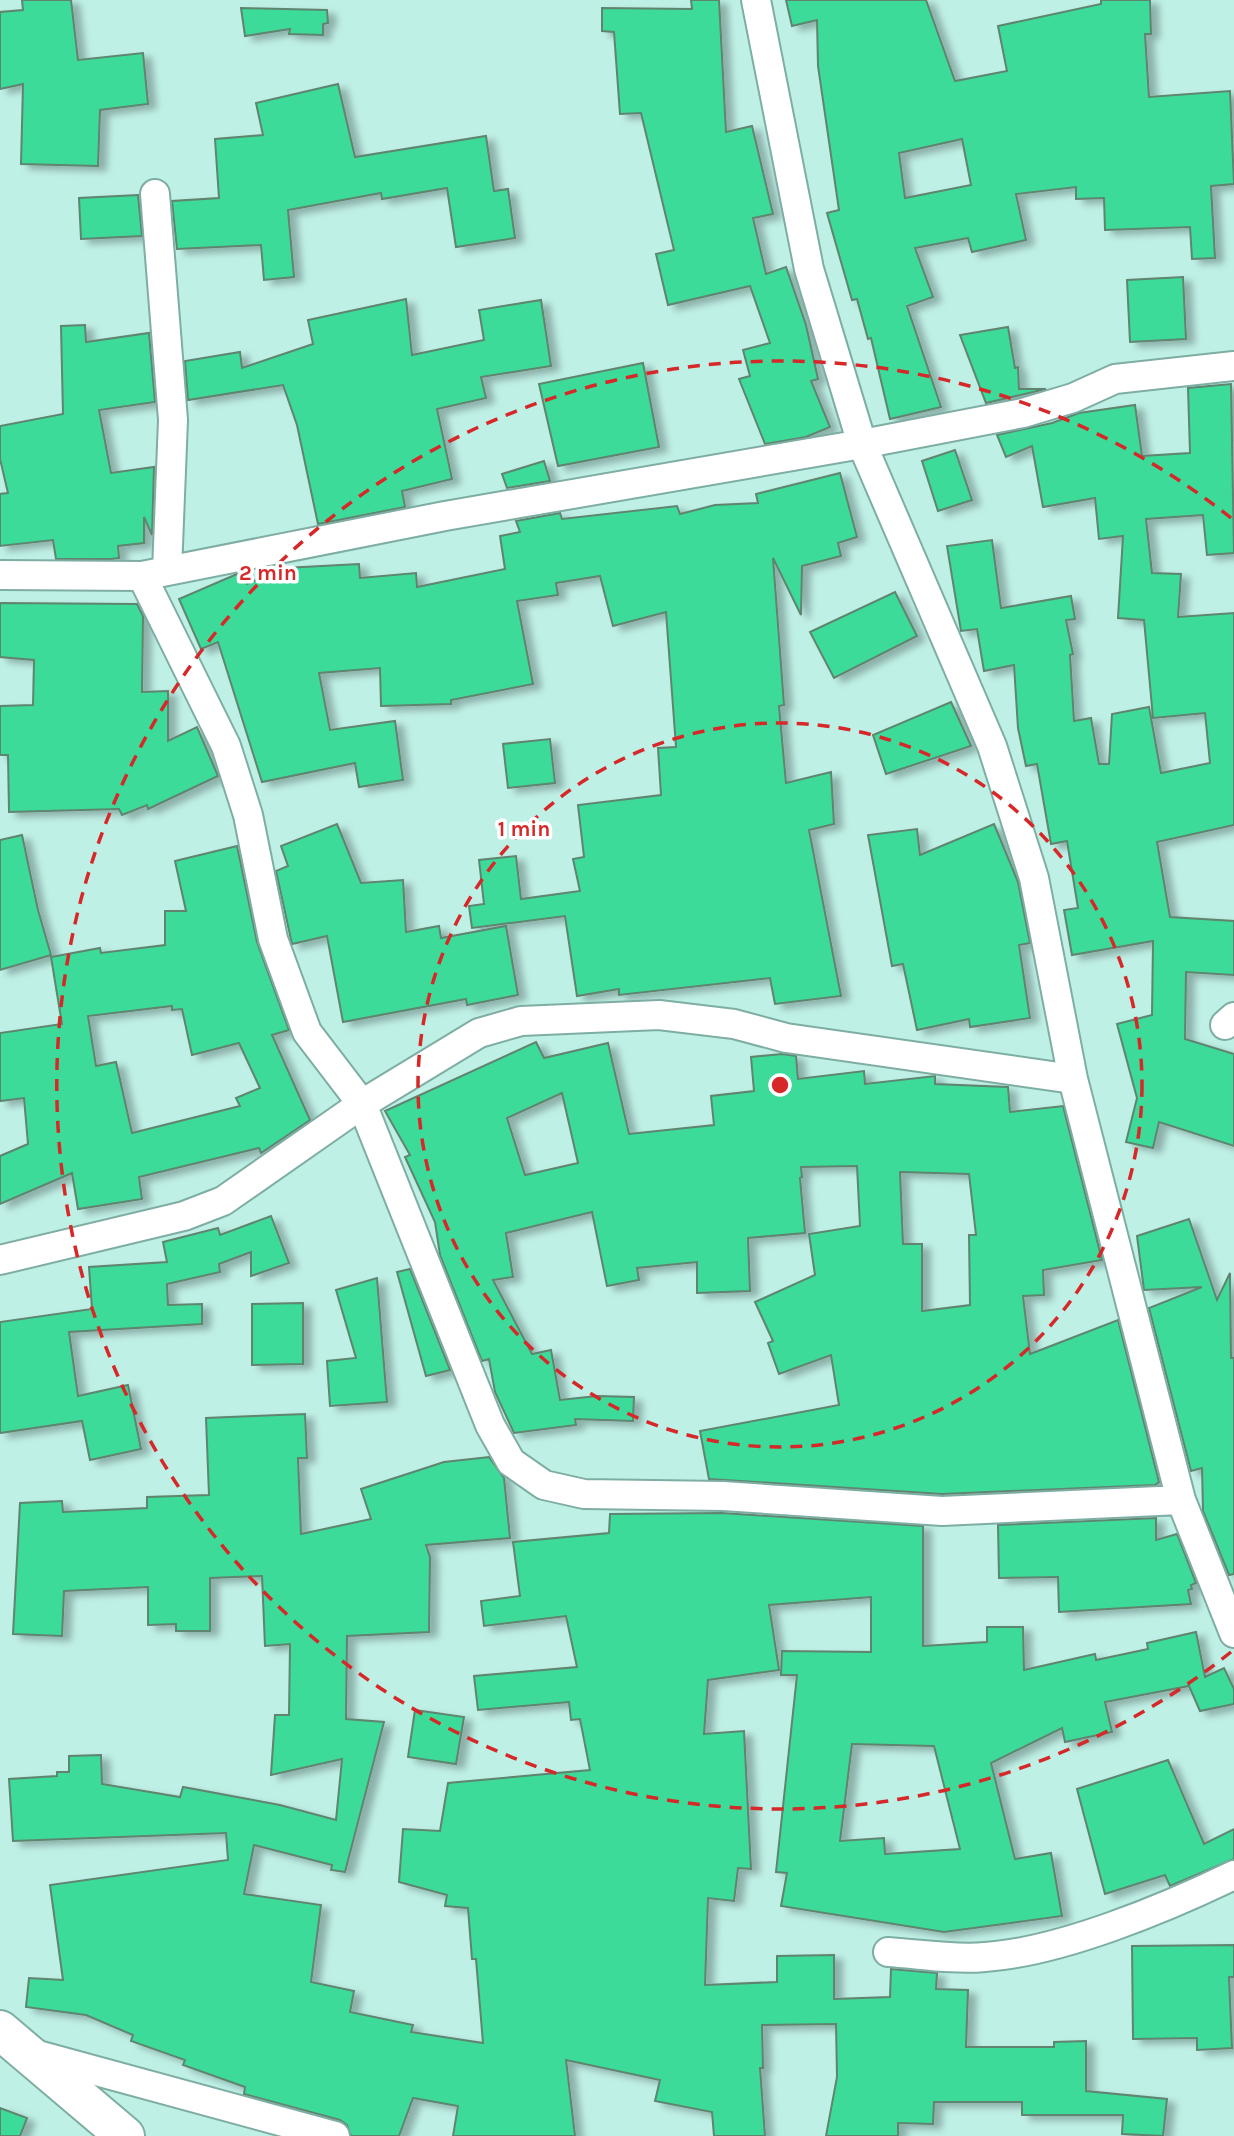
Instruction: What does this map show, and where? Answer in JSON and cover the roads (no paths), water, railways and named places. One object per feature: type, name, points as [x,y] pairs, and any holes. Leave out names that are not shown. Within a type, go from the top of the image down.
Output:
[{"type":"street","points":[[756,0],[809,269],[862,444],[992,746],[1034,878],[1073,1079],[1181,1500],[1234,1633]]},
{"type":"street","points":[[155,194],[173,420],[154,573],[226,747],[248,815],[273,939],[307,1032],[362,1104],[490,1425],[511,1462],[544,1485],[584,1494],[723,1496],[942,1511],[1181,1500]]},
{"type":"street","points":[[0,575],[154,573],[445,516],[862,444],[1023,413],[1073,398],[1115,379],[1234,366]]},
{"type":"street","points":[[0,1260],[184,1216],[223,1201],[362,1104],[479,1033],[521,1021],[659,1015],[734,1024],[786,1038],[1073,1079]]},
{"type":"street","points":[[888,1952],[984,1958],[1037,1949],[1154,1911],[1234,1875]]},
{"type":"street","points":[[0,2029],[125,2136]]},
{"type":"street","points":[[31,2054],[335,2136]]}]
